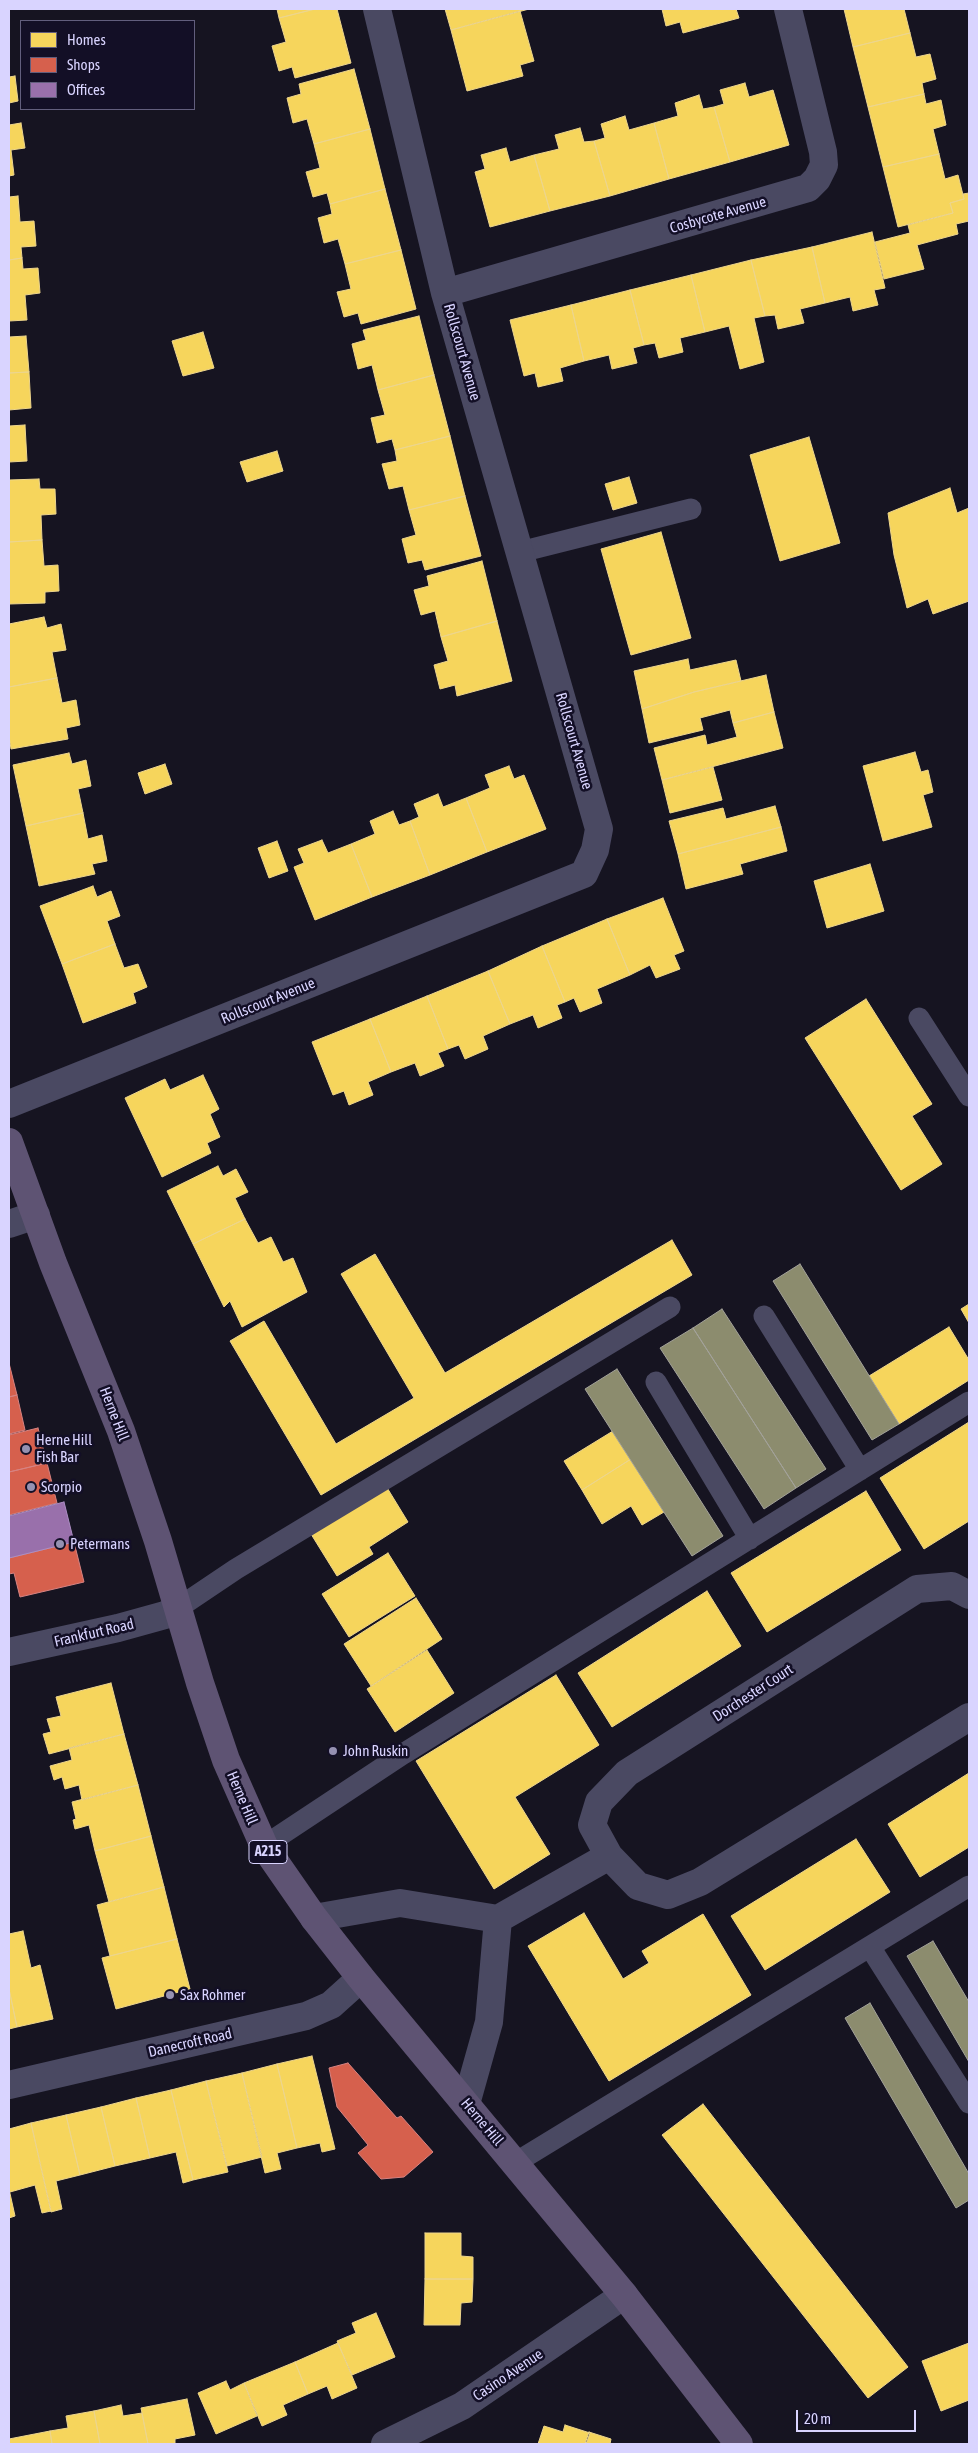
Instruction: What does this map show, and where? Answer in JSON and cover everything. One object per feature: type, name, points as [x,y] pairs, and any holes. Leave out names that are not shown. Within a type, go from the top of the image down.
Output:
[{"type":"main road","name":"Herne Hill","points":[[9,1142],[53,1263],[121,1431],[152,1522],[200,1683],[226,1760],[264,1846],[314,1918],[361,1978],[624,2294],[739,2444]]},
{"type":"street","name":"Rollscourt Avenue","points":[[9,1104],[584,874],[595,850],[600,829],[446,293],[376,9]]},
{"type":"street","name":"Cosbycote Avenue","points":[[446,293],[808,188],[818,179],[824,165],[823,152],[788,9]]},
{"type":"street","points":[[9,1224],[36,1215]]},
{"type":"street","name":"Dorchester Court","points":[[969,1595],[952,1586],[916,1589],[627,1773],[600,1802],[592,1825],[609,1856],[638,1886],[668,1895],[692,1886],[969,1716]]},
{"type":"street","name":"Frankfurt Road","points":[[9,1652],[141,1622],[165,1615],[178,1608]]},
{"type":"street","points":[[314,1918],[400,1903],[498,1919],[609,1856]]},
{"type":"street","points":[[466,2104],[489,2022],[498,1919]]},
{"type":"street","name":"Danecroft Road","points":[[9,2085],[306,2016],[331,2005],[361,1978]]},
{"type":"street","name":"Casino Avenue","points":[[385,2444],[462,2406],[624,2294]]},
{"type":"lane","points":[[520,552],[691,508]]},
{"type":"lane","points":[[919,1018],[969,1096]]},
{"type":"lane","points":[[178,1608],[236,1569],[670,1307]]},
{"type":"lane","points":[[764,1316],[860,1470]]},
{"type":"lane","points":[[656,1382],[750,1539]]},
{"type":"lane","points":[[264,1846],[403,1754],[969,1402]]},
{"type":"lane","points":[[515,2162],[969,1886]]},
{"type":"lane","points":[[870,1947],[969,2103]]},
{"type":"building: Homes","points":[[277,9],[315,9],[279,18]]},
{"type":"building: Homes","points":[[315,9],[337,9],[351,63],[295,78],[292,67],[279,71],[272,46],[286,42],[279,18]]},
{"type":"building: Homes","points":[[445,9],[529,9],[451,30]]},
{"type":"building: Homes","points":[[662,9],[736,9],[739,18],[683,33],[680,22],[666,26]]},
{"type":"building: Homes","points":[[844,9],[904,9],[910,33],[853,47]]},
{"type":"building: Homes","points":[[520,11],[534,61],[520,65],[523,76],[467,91],[451,30]]},
{"type":"building: Homes","points":[[910,33],[916,57],[930,54],[936,79],[922,83],[924,94],[868,107],[853,47]]},
{"type":"building: Homes","points":[[354,69],[370,129],[314,144],[307,119],[293,123],[287,98],[301,94],[299,84]]},
{"type":"building: Homes","points":[[15,76],[18,101],[9,103],[9,77]]},
{"type":"building: Homes","points":[[745,83],[749,97],[773,90],[789,145],[730,162],[714,107],[724,104],[720,90]]},
{"type":"building: Homes","points":[[924,94],[926,104],[941,100],[946,125],[933,129],[939,154],[883,167],[868,107]]},
{"type":"building: Homes","points":[[699,95],[703,109],[714,107],[730,162],[669,179],[654,123],[678,116],[675,103]]},
{"type":"building: Homes","points":[[625,116],[629,130],[654,123],[669,179],[610,196],[594,141],[605,138],[601,124]]},
{"type":"building: Homes","points":[[21,123],[25,148],[11,150],[14,175],[9,176],[9,125]]},
{"type":"building: Homes","points":[[580,128],[584,142],[594,141],[610,196],[550,211],[534,155],[559,149],[555,135]]},
{"type":"building: Homes","points":[[370,129],[385,189],[330,204],[327,193],[313,197],[306,172],[320,168],[314,144]]},
{"type":"building: Homes","points":[[506,148],[510,162],[534,155],[550,211],[490,227],[475,172],[485,169],[481,155]]},
{"type":"building: Homes","points":[[939,154],[945,179],[958,175],[964,199],[950,203],[953,213],[898,227],[883,167]]},
{"type":"building: Homes","points":[[385,189],[401,250],[345,264],[338,239],[324,243],[318,218],[332,214],[330,204]]},
{"type":"building: Homes","points":[[969,193],[969,221],[956,224],[958,234],[917,245],[924,269],[884,279],[875,242],[910,233],[908,225],[953,213],[950,203],[964,199],[963,194]]},
{"type":"building: Homes","points":[[18,196],[20,222],[34,221],[36,246],[21,247],[22,258],[9,260],[9,197]]},
{"type":"building: Homes","points":[[872,232],[885,288],[874,290],[878,305],[853,311],[850,297],[825,303],[812,247]]},
{"type":"building: Homes","points":[[812,247],[825,303],[800,309],[804,323],[778,329],[775,315],[765,316],[751,260]]},
{"type":"building: Homes","points":[[401,250],[416,309],[361,324],[358,313],[344,317],[337,292],[351,289],[345,264]]},
{"type":"building: Homes","points":[[22,258],[23,269],[38,268],[40,293],[25,295],[27,320],[9,321],[9,260]]},
{"type":"building: Homes","points":[[751,260],[765,316],[754,318],[764,362],[740,369],[729,326],[705,332],[691,275]]},
{"type":"building: Homes","points":[[691,275],[705,332],[680,338],[683,352],[659,358],[655,343],[644,345],[630,290]]},
{"type":"building: Homes","points":[[630,290],[644,345],[633,348],[637,363],[612,369],[609,355],[584,361],[571,305]]},
{"type":"building: Homes","points":[[571,305],[584,361],[560,368],[563,381],[538,387],[535,373],[524,376],[510,320]]},
{"type":"building: Homes","points":[[419,316],[434,375],[378,390],[372,365],[358,369],[352,344],[366,340],[363,330]]},
{"type":"building: Homes","points":[[203,332],[214,368],[183,376],[172,341]]},
{"type":"building: Homes","points":[[26,336],[29,372],[9,373],[9,337]]},
{"type":"building: Homes","points":[[29,372],[31,408],[9,410],[9,373]]},
{"type":"building: Homes","points":[[434,375],[450,436],[395,450],[392,439],[377,443],[371,418],[385,415],[378,390]]},
{"type":"building: Homes","points":[[25,425],[27,461],[9,462],[9,426]]},
{"type":"building: Homes","points":[[450,436],[465,496],[409,510],[403,486],[389,489],[382,464],[397,461],[395,450]]},
{"type":"building: Homes","points":[[809,437],[840,543],[780,561],[750,455]]},
{"type":"building: Homes","points":[[277,451],[283,471],[247,482],[240,462]]},
{"type":"building: Homes","points":[[629,477],[637,503],[613,510],[605,484]]},
{"type":"building: Homes","points":[[39,479],[40,489],[55,489],[56,514],[41,515],[42,540],[9,542],[9,480]]},
{"type":"building: Homes","points":[[950,488],[957,513],[969,508],[969,601],[933,614],[928,599],[907,608],[894,555],[888,513]]},
{"type":"building: Homes","points":[[465,496],[481,556],[425,570],[422,560],[408,563],[402,539],[416,535],[409,510]]},
{"type":"building: Homes","points":[[661,532],[691,638],[631,655],[601,549]]},
{"type":"building: Homes","points":[[42,540],[44,566],[58,565],[59,591],[45,592],[45,603],[9,604],[9,542]]},
{"type":"building: Homes","points":[[482,561],[497,621],[441,637],[435,611],[421,615],[414,590],[429,586],[427,576]]},
{"type":"building: Homes","points":[[44,617],[47,628],[61,624],[66,650],[52,652],[57,678],[9,687],[9,624]]},
{"type":"building: Homes","points":[[497,621],[512,681],[457,696],[455,685],[440,689],[434,665],[448,661],[441,637]]},
{"type":"building: Homes","points":[[688,659],[690,670],[736,660],[741,681],[694,692],[642,709],[634,671]]},
{"type":"building: Homes","points":[[766,675],[774,712],[733,723],[730,710],[700,718],[703,730],[649,743],[642,709],[694,692]]},
{"type":"building: Homes","points":[[57,678],[62,703],[76,700],[80,725],[66,728],[68,739],[11,749],[9,736],[9,687]]},
{"type":"building: Homes","points":[[774,712],[783,748],[662,780],[654,748],[705,735],[707,745],[737,737],[733,723]]},
{"type":"building: Homes","points":[[915,752],[921,772],[928,770],[933,792],[923,795],[932,827],[883,841],[863,766]]},
{"type":"building: Homes","points":[[69,753],[72,764],[86,760],[91,786],[78,789],[83,813],[26,826],[13,765]]},
{"type":"building: Homes","points":[[165,764],[172,784],[145,794],[138,773]]},
{"type":"building: Homes","points":[[509,766],[514,779],[524,775],[546,829],[487,852],[466,798],[490,788],[485,775]]},
{"type":"building: Homes","points":[[713,767],[722,800],[670,813],[662,780]]},
{"type":"building: Homes","points":[[438,794],[443,807],[466,798],[487,852],[430,875],[410,821],[419,817],[414,804]]},
{"type":"building: Homes","points":[[775,806],[781,827],[678,854],[669,821],[723,808],[726,819]]},
{"type":"building: Homes","points":[[393,811],[399,825],[410,821],[430,875],[372,897],[351,844],[375,834],[370,821]]},
{"type":"building: Homes","points":[[83,813],[88,839],[102,835],[107,861],[92,864],[95,874],[39,886],[26,826]]},
{"type":"building: Homes","points":[[781,827],[787,851],[740,864],[743,874],[686,889],[678,854]]},
{"type":"building: Homes","points":[[322,840],[328,853],[351,844],[372,897],[315,920],[294,867],[304,863],[298,849]]},
{"type":"building: Homes","points":[[277,841],[288,871],[269,878],[258,848]]},
{"type":"building: Homes","points":[[870,864],[884,911],[827,928],[814,881]]},
{"type":"building: Homes","points":[[93,886],[97,897],[111,891],[120,916],[107,921],[115,944],[62,964],[40,906]]},
{"type":"building: Homes","points":[[663,898],[684,951],[674,955],[680,969],[656,978],[650,965],[630,975],[607,919]]},
{"type":"building: Homes","points":[[607,919],[630,975],[597,989],[602,1003],[580,1012],[574,998],[565,1002],[542,946]]},
{"type":"building: Homes","points":[[115,944],[124,968],[138,964],[147,987],[133,993],[136,1003],[83,1023],[62,964]]},
{"type":"building: Homes","points":[[542,946],[565,1002],[557,1005],[562,1018],[538,1028],[533,1015],[510,1024],[488,971]]},
{"type":"building: Homes","points":[[488,971],[510,1024],[483,1036],[488,1049],[465,1059],[459,1045],[448,1049],[427,996]]},
{"type":"building: Homes","points":[[427,996],[448,1049],[438,1053],[444,1066],[420,1076],[415,1063],[391,1072],[370,1019]]},
{"type":"building: Homes","points":[[866,999],[932,1104],[912,1116],[942,1164],[901,1190],[805,1038]]},
{"type":"building: Homes","points":[[370,1019],[391,1072],[368,1082],[373,1095],[349,1105],[344,1091],[333,1095],[312,1042]]},
{"type":"building: Homes","points":[[203,1075],[219,1109],[210,1114],[220,1137],[207,1143],[211,1153],[162,1177],[125,1098],[165,1079],[170,1090]]},
{"type":"building: Homes","points":[[218,1166],[223,1176],[236,1169],[248,1192],[235,1198],[245,1219],[193,1244],[167,1191]]},
{"type":"building: Homes","points":[[245,1219],[258,1243],[271,1237],[283,1262],[293,1258],[307,1292],[242,1327],[230,1301],[224,1307],[193,1244]]},
{"type":"building: Homes","points":[[672,1240],[692,1275],[321,1495],[230,1341],[264,1321],[336,1444],[414,1398],[341,1274],[375,1254],[445,1373]]},
{"type":"building: Homes","points":[[969,1304],[969,1323],[961,1309]]},
{"type":"building: Homes","points":[[949,1327],[969,1360],[969,1380],[899,1424],[869,1376]]},
{"type":"building: Homes","points":[[969,1422],[969,1521],[924,1549],[880,1478]]},
{"type":"building: Homes","points":[[613,1431],[631,1459],[582,1490],[564,1461]]},
{"type":"building: Homes","points":[[631,1459],[664,1512],[642,1525],[631,1506],[602,1524],[582,1490]]},
{"type":"building: Homes","points":[[386,1486],[408,1522],[369,1547],[373,1554],[337,1576],[311,1534]]},
{"type":"building: Homes","points":[[866,1491],[901,1550],[767,1632],[731,1573]]},
{"type":"building: Homes","points":[[388,1553],[415,1596],[349,1637],[322,1594]]},
{"type":"building: Homes","points":[[707,1591],[741,1646],[612,1727],[578,1673]]},
{"type":"building: Homes","points":[[416,1598],[442,1639],[371,1686],[344,1644]]},
{"type":"building: Homes","points":[[427,1650],[454,1693],[395,1732],[367,1689]]},
{"type":"building: Homes","points":[[556,1675],[599,1745],[515,1797],[550,1854],[494,1889],[416,1761]]},
{"type":"building: Homes","points":[[111,1683],[124,1734],[49,1754],[43,1734],[51,1732],[47,1719],[61,1716],[56,1697]]},
{"type":"building: Homes","points":[[124,1734],[138,1785],[82,1800],[79,1785],[65,1789],[62,1777],[54,1780],[50,1766],[72,1760],[69,1748]]},
{"type":"building: Homes","points":[[969,1773],[969,1847],[920,1877],[888,1824]]},
{"type":"building: Homes","points":[[138,1785],[151,1836],[95,1851],[89,1825],[75,1829],[73,1820],[76,1819],[72,1802]]},
{"type":"building: Homes","points":[[151,1836],[164,1887],[109,1902],[95,1851]]},
{"type":"building: Homes","points":[[856,1839],[890,1892],[765,1970],[731,1916]]},
{"type":"building: Homes","points":[[164,1887],[177,1939],[110,1956],[97,1905]]},
{"type":"building: Homes","points":[[584,1913],[623,1979],[649,1963],[642,1951],[703,1914],[751,1995],[609,2081],[528,1946]]},
{"type":"building: Homes","points":[[23,1931],[31,1968],[40,1965],[53,2019],[17,2027],[9,1989],[9,1934]]},
{"type":"building: Homes","points":[[177,1939],[190,1989],[116,2009],[102,1958]]},
{"type":"building: Homes","points":[[9,1989],[17,2027],[9,2029]]},
{"type":"building: Homes","points":[[312,2056],[335,2149],[322,2152],[320,2143],[297,2148],[277,2064]]},
{"type":"building: Homes","points":[[277,2064],[297,2148],[277,2153],[281,2169],[265,2173],[242,2073]]},
{"type":"building: Homes","points":[[242,2073],[262,2157],[227,2166],[206,2081]]},
{"type":"building: Homes","points":[[206,2081],[228,2172],[193,2180],[171,2090]]},
{"type":"building: Homes","points":[[171,2090],[193,2180],[183,2183],[176,2152],[150,2158],[136,2098]]},
{"type":"building: Homes","points":[[136,2098],[150,2158],[115,2166],[101,2107]]},
{"type":"building: Homes","points":[[703,2104],[908,2367],[868,2398],[662,2135]]},
{"type":"building: Homes","points":[[101,2107],[115,2166],[80,2175],[66,2115]]},
{"type":"building: Homes","points":[[66,2115],[80,2175],[56,2181],[62,2209],[51,2212],[31,2123]]},
{"type":"building: Homes","points":[[31,2123],[51,2211],[42,2213],[35,2185],[10,2192],[9,2189],[9,2129]]},
{"type":"building: Homes","points":[[9,2189],[15,2216],[9,2218]]},
{"type":"building: Homes","points":[[425,2233],[461,2233],[461,2256],[473,2257],[473,2279],[425,2279]]},
{"type":"building: Homes","points":[[425,2279],[473,2279],[472,2302],[461,2303],[460,2325],[424,2325]]},
{"type":"building: Homes","points":[[376,2313],[395,2357],[352,2375],[337,2341],[356,2333],[352,2323]]},
{"type":"building: Homes","points":[[338,2343],[357,2388],[332,2399],[327,2386],[308,2394],[295,2362]]},
{"type":"building: Homes","points":[[969,2343],[969,2400],[941,2411],[922,2361]]},
{"type":"building: Homes","points":[[295,2362],[308,2394],[283,2405],[287,2415],[262,2426],[244,2383]]},
{"type":"building: Homes","points":[[226,2381],[230,2390],[244,2383],[257,2416],[216,2434],[198,2393]]},
{"type":"building: Homes","points":[[187,2399],[195,2435],[175,2439],[175,2444],[148,2444],[141,2408]]},
{"type":"building: Homes","points":[[121,2405],[123,2416],[142,2413],[148,2444],[100,2444],[94,2411]]},
{"type":"building: Homes","points":[[94,2411],[100,2444],[52,2444],[50,2431],[68,2428],[66,2416]]},
{"type":"building: Homes","points":[[565,2425],[590,2433],[586,2444],[538,2444],[544,2426],[563,2432]]},
{"type":"building: Homes","points":[[50,2431],[52,2444],[9,2444],[9,2439]]},
{"type":"building: Homes","points":[[589,2432],[611,2439],[610,2444],[585,2444]]},
{"type":"building: Shops","points":[[9,1363],[17,1395],[9,1397]]},
{"type":"building: Shops","points":[[17,1395],[25,1430],[9,1434],[9,1397]]},
{"type":"building: Shops","name":"Herne Hill Fish Bar","points":[[38,1428],[47,1463],[9,1472],[9,1435]]},
{"type":"building: Shops","name":"Scorpio","points":[[47,1463],[57,1503],[9,1515],[9,1472]]},
{"type":"building: Shops","points":[[74,1542],[84,1582],[20,1597],[14,1573],[9,1574],[9,1558]]},
{"type":"building: Shops","points":[[348,2063],[397,2118],[401,2116],[433,2152],[404,2177],[381,2179],[358,2153],[368,2145],[337,2107],[329,2068]]},
{"type":"building: Offices","points":[[64,1502],[74,1542],[9,1558],[9,1516]]},
{"type":"building: Industry","points":[[800,1264],[899,1424],[872,1440],[773,1281]]},
{"type":"building: Industry","points":[[722,1309],[826,1469],[796,1488],[693,1328]]},
{"type":"building: Industry","points":[[693,1328],[796,1488],[764,1509],[660,1348]]},
{"type":"building: Industry","points":[[617,1369],[723,1536],[692,1556],[585,1389]]},
{"type":"building: Industry","points":[[933,1941],[969,2002],[969,2062],[907,1956]]},
{"type":"building: Industry","points":[[870,2003],[969,2174],[969,2200],[956,2208],[845,2018]]},
{"type":"place","name":"Herne Hill Fish Bar","points":[[26,1449]]},
{"type":"place","name":"Scorpio","points":[[31,1487]]},
{"type":"place","name":"Petermans","points":[[60,1544]]},
{"type":"place","name":"John Ruskin","points":[[333,1751]]},
{"type":"place","name":"Sax Rohmer","points":[[170,1995]]}]
